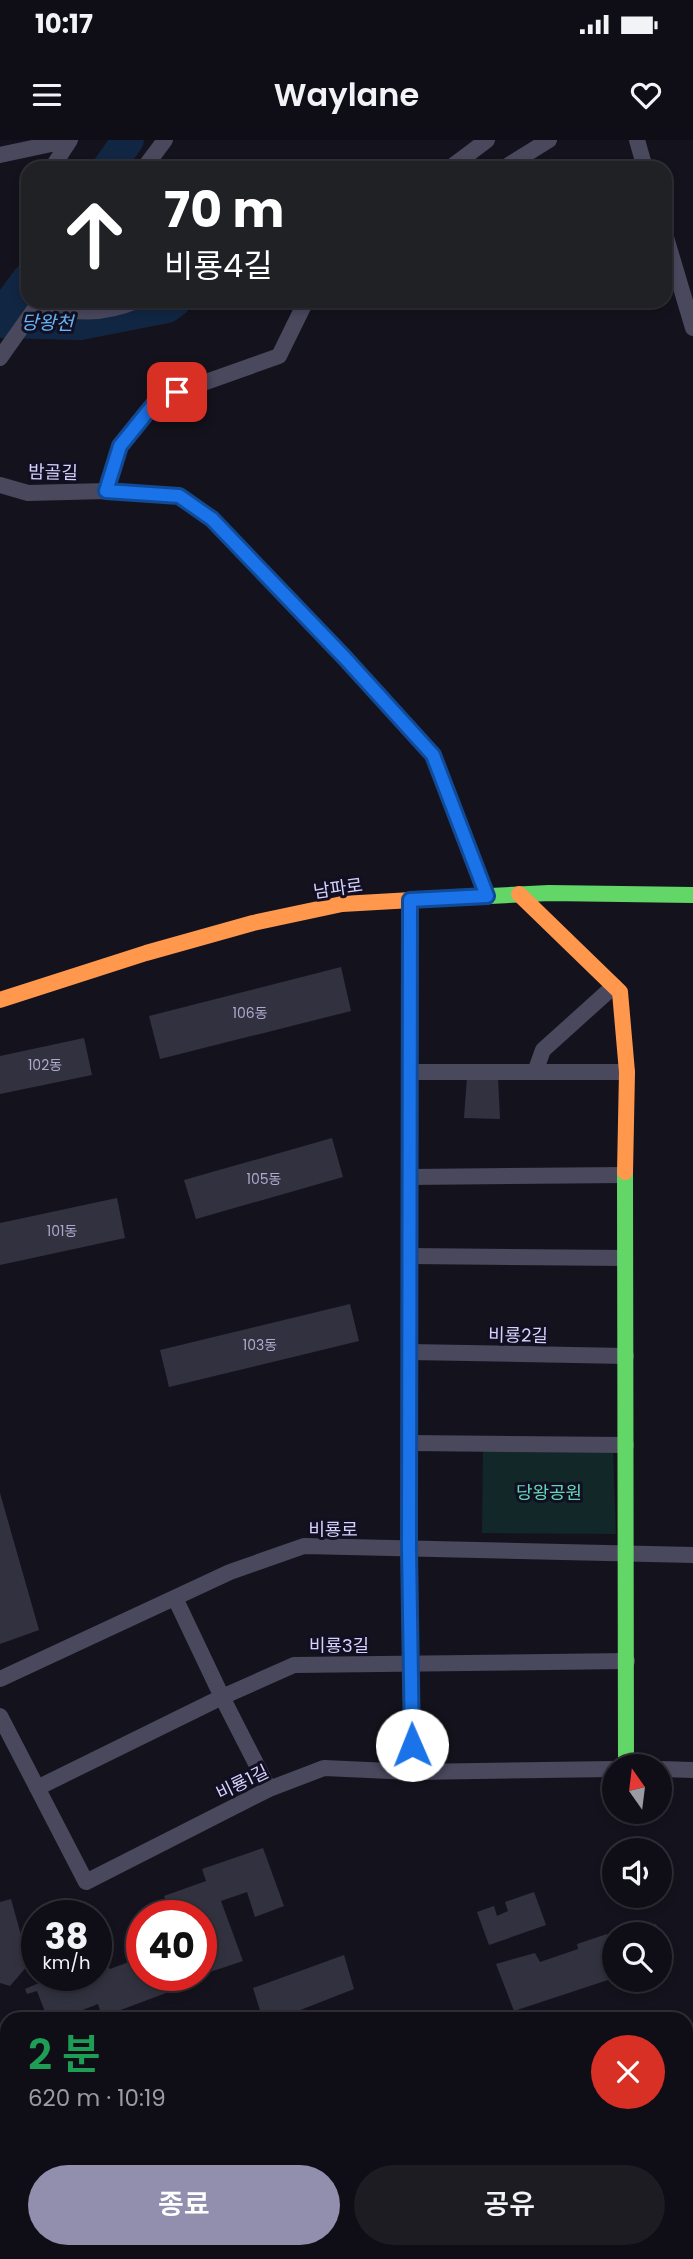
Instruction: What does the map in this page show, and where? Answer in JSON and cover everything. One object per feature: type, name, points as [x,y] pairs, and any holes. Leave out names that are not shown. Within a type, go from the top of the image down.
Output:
[{"type":"street","points":[[0,155],[70,140]]},
{"type":"street","points":[[56,161],[70,140]]},
{"type":"street","points":[[149,161],[165,140]]},
{"type":"street","points":[[459,161],[487,140]]},
{"type":"street","points":[[514,161],[549,140]]},
{"type":"street","points":[[637,140],[643,161]]},
{"type":"street","points":[[672,258],[693,328]]},
{"type":"street","points":[[0,358],[35,308]]},
{"type":"street","points":[[43,308],[84,314],[120,308]]},
{"type":"street","points":[[106,491],[120,446],[158,399],[279,356],[303,308]]},
{"type":"street","name":"밤골길","points":[[0,485],[28,493],[106,491],[179,496],[212,519],[336,648],[433,755],[487,896]]},
{"type":"street","points":[[519,894],[620,992],[626,1072],[626,1754]]},
{"type":"street","name":"남파로","points":[[0,1000],[146,953],[253,923],[342,904],[519,894],[693,895]]},
{"type":"street","points":[[410,900],[409,1549],[412,1772]]},
{"type":"street","points":[[535,1072],[543,1050],[614,986]]},
{"type":"street","points":[[410,1072],[626,1072]]},
{"type":"street","points":[[410,1177],[625,1175]]},
{"type":"street","points":[[410,1256],[625,1258]]},
{"type":"street","name":"비룡2길","points":[[410,1352],[626,1356]]},
{"type":"street","points":[[410,1443],[626,1444]]},
{"type":"street","name":"비룡로","points":[[0,1679],[230,1572],[304,1546],[693,1555]]},
{"type":"street","points":[[175,1598],[270,1789]]},
{"type":"street","name":"비룡3길","points":[[37,1788],[222,1697],[294,1665],[627,1661]]},
{"type":"street","name":"비룡1길","points":[[0,1716],[86,1882],[270,1789],[324,1768],[412,1772],[602,1769]]},
{"type":"street","points":[[672,1769],[693,1770]]},
{"type":"green space","name":"당왕공원","points":[[613,1450],[616,1534],[482,1533],[483,1451]]},
{"type":"building","points":[[341,967],[351,1011],[160,1059],[149,1016]]},
{"type":"building","points":[[84,1038],[92,1075],[0,1094],[0,1056]]},
{"type":"building","points":[[467,1077],[498,1077],[500,1119],[464,1118]]},
{"type":"building","points":[[332,1138],[343,1177],[196,1219],[184,1180]]},
{"type":"building","points":[[117,1198],[125,1238],[0,1265],[0,1223]]},
{"type":"building","points":[[350,1304],[359,1341],[169,1387],[160,1350]]},
{"type":"building","points":[[0,1493],[39,1630],[0,1644]]},
{"type":"building","points":[[263,1848],[284,1906],[255,1917],[247,1892],[221,1901],[243,1961],[217,1970],[217,1900],[166,1900],[164,1896],[206,1881],[202,1869]]},
{"type":"building","points":[[534,1892],[546,1925],[489,1945],[477,1912],[494,1906],[497,1916],[508,1911],[505,1902]]},
{"type":"building","points":[[11,1899],[21,1935],[21,1973],[10,1986],[0,1983],[0,1902]]},
{"type":"building","points":[[602,1936],[602,1982],[514,2011],[496,1964],[535,1953],[540,1962],[578,1949],[577,1944]]},
{"type":"building","points":[[344,1955],[354,1989],[295,2012],[260,2012],[253,1988]]},
{"type":"building","points":[[126,1963],[126,1991],[171,1991],[115,2012],[100,2012],[98,2004],[78,2012],[45,2012],[37,1991],[112,1991],[112,1968]]},
{"type":"waterway","points":[[113,161],[128,140]]},
{"type":"waterway","points":[[0,317],[21,288]]},
{"type":"waterway","name":"당왕천","points":[[0,322],[80,324],[162,308]]},
{"type":"traffic: fast","points":[[412,900],[549,893],[693,895]]},
{"type":"traffic: fast","points":[[409,1400],[410,900]]},
{"type":"traffic: fast","points":[[625,1172],[626,1754]]},
{"type":"traffic: fast","points":[[410,1633],[412,1772]]},
{"type":"traffic: slow","points":[[519,894],[620,992],[627,1072],[625,1172]]},
{"type":"traffic: slow","points":[[0,1000],[146,953],[253,923],[342,904],[412,900]]},
{"type":"traffic: slow","points":[[409,1400],[410,1633]]},
{"type":"route","points":[[177,392],[158,399],[120,446],[106,491],[179,496],[212,519],[270,578],[433,755],[487,896],[410,900],[409,1549],[412,1745]]}]
